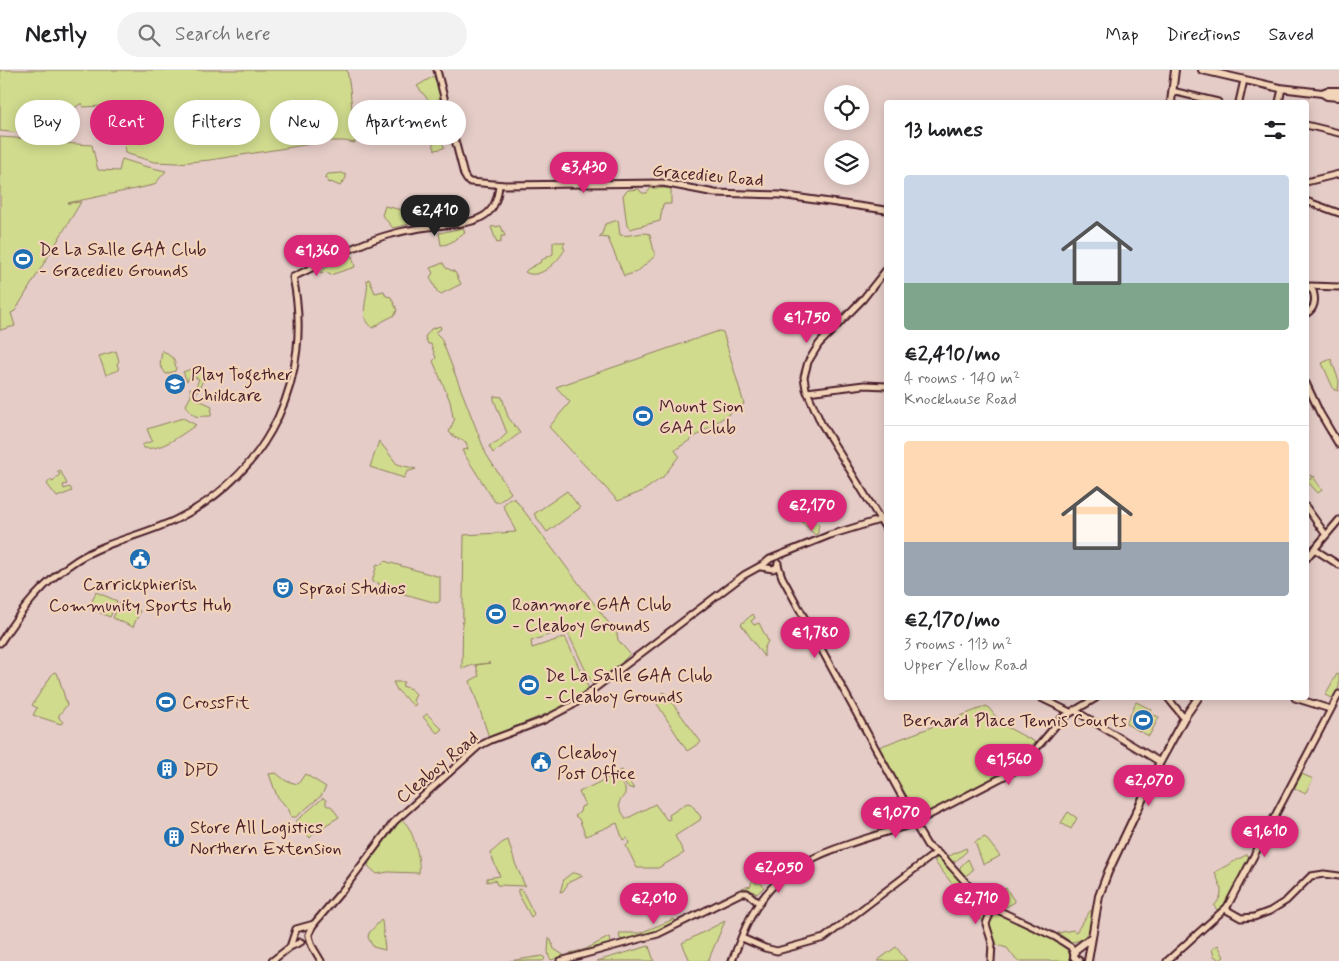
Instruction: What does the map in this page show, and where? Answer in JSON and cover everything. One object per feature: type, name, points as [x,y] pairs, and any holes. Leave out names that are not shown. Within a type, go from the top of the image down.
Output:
[{"type":"main road","points":[[1171,100],[1175,70]]},
{"type":"main road","points":[[1202,70],[1282,88],[1322,93],[1327,96],[1339,96]]},
{"type":"main road","points":[[1322,93],[1339,91]]},
{"type":"main road","points":[[1088,958],[1103,885],[1160,762],[1184,718],[1197,700]]},
{"type":"main road","points":[[1076,958],[1075,950],[1088,942],[1092,936]]},
{"type":"main road","points":[[1079,946],[1087,948],[1088,958]]},
{"type":"street","name":"Gracedieu Road","points":[[437,70],[467,180],[472,183],[663,183],[716,193],[780,195],[884,210]]},
{"type":"street","points":[[1239,100],[1244,80]]},
{"type":"street","points":[[1280,100],[1282,88]]},
{"type":"street","points":[[1172,91],[1210,100]]},
{"type":"street","points":[[1309,126],[1339,133]]},
{"type":"street","points":[[1309,181],[1339,174]]},
{"type":"street","points":[[0,643],[30,600],[68,566],[102,547],[162,526],[189,513],[220,493],[250,462],[275,426],[284,406],[293,376],[297,354],[299,322],[293,277],[359,246],[390,235],[480,219],[493,207],[499,184]]},
{"type":"street","points":[[1309,202],[1339,213]]},
{"type":"street","points":[[770,564],[776,568],[781,557],[786,554],[830,535],[883,519],[824,429],[807,392],[804,374],[808,362],[816,349],[828,334],[863,299],[884,273]]},
{"type":"street","points":[[1309,286],[1339,287]]},
{"type":"street","points":[[1309,287],[1314,295]]},
{"type":"street","points":[[1309,311],[1313,308],[1314,295],[1317,289],[1323,287]]},
{"type":"street","points":[[807,392],[864,385],[884,386]]},
{"type":"street","points":[[1309,389],[1339,445]]},
{"type":"street","points":[[1309,511],[1326,535]]},
{"type":"street","points":[[1309,555],[1339,520]]},
{"type":"street","points":[[1314,549],[1339,565]]},
{"type":"street","points":[[770,564],[786,554]]},
{"type":"street","points":[[770,564],[778,564]]},
{"type":"street","points":[[770,564],[782,577]]},
{"type":"street","name":"Cleaboy Road","points":[[309,935],[315,924],[394,822],[479,746],[548,718],[578,702],[740,578],[757,568],[770,564]]},
{"type":"street","points":[[778,564],[782,577],[913,817],[920,820]]},
{"type":"street","points":[[1167,961],[1225,909],[1339,694]]},
{"type":"street","points":[[1046,700],[1072,711],[1160,762]]},
{"type":"street","points":[[920,820],[1016,770],[1030,756],[1056,723],[1072,711],[1092,700]]},
{"type":"street","points":[[1170,700],[1184,718]]},
{"type":"street","points":[[1300,700],[1330,710]]},
{"type":"street","points":[[909,825],[913,817]]},
{"type":"street","points":[[917,828],[920,826],[920,820]]},
{"type":"street","points":[[732,961],[759,903],[780,879],[808,862],[868,837],[909,825],[912,828],[917,828]]},
{"type":"street","points":[[917,828],[927,845],[946,859],[979,898],[992,908],[1049,933],[1069,946],[1076,958]]},
{"type":"street","points":[[742,938],[777,951],[826,937],[938,852]]},
{"type":"street","points":[[1225,909],[1241,918],[1254,917],[1282,904],[1311,876],[1324,874],[1339,876]]},
{"type":"street","points":[[560,961],[658,934],[741,893],[747,893],[759,903]]},
{"type":"street","points":[[991,961],[991,941],[986,924],[992,908]]},
{"type":"street","points":[[290,947],[296,929],[315,924]]},
{"type":"street","points":[[302,927],[307,930],[312,946],[321,961]]},
{"type":"street","points":[[272,961],[290,947],[306,940],[309,935]]},
{"type":"street","points":[[294,937],[296,941],[312,946]]},
{"type":"street","points":[[1069,946],[1079,946]]},
{"type":"green space","points":[[0,70],[347,70],[350,88],[351,100],[348,100],[348,142],[338,141],[338,100],[270,100],[270,145],[305,145],[210,160],[178,163],[154,162],[125,153],[124,145],[164,145],[164,100],[90,100],[90,107],[83,107],[82,103],[80,104],[80,100],[15,100],[15,132],[0,131]]},
{"type":"green space","points":[[434,76],[441,98],[428,100],[417,86]]},
{"type":"green space","name":"De La Salle GAA Club - Gracedieu Grounds","points":[[0,137],[15,138],[15,145],[92,145],[98,170],[119,171],[122,159],[166,171],[154,185],[68,203],[81,202],[15,311],[11,313],[15,326],[0,330]]},
{"type":"green space","points":[[433,145],[443,145],[444,148],[435,150]]},
{"type":"green space","points":[[342,173],[346,175],[346,178],[340,186],[327,182],[328,180],[324,178],[328,174]]},
{"type":"green space","points":[[651,188],[671,188],[671,204],[663,204],[660,221],[630,229],[627,226],[623,195],[628,190],[639,189],[642,193],[647,193]]},
{"type":"green space","points":[[385,206],[406,211],[409,224],[393,228],[382,215]]},
{"type":"green space","points":[[618,220],[620,235],[650,234],[655,256],[637,272],[624,276],[608,238],[599,237],[605,224]]},
{"type":"green space","points":[[501,226],[505,236],[501,236],[501,242],[497,243],[491,227]]},
{"type":"green space","points":[[463,228],[465,233],[448,244],[441,245],[439,233]]},
{"type":"green space","points":[[553,242],[565,242],[563,247],[565,249],[558,259],[542,272],[530,274],[525,272],[553,254]]},
{"type":"green space","points":[[352,256],[355,267],[330,275],[326,272],[320,273],[322,270]]},
{"type":"green space","points":[[443,263],[446,268],[455,272],[461,284],[441,294],[438,293],[430,277],[433,273],[430,268]]},
{"type":"green space","points":[[369,279],[375,293],[384,291],[386,296],[391,297],[397,310],[395,315],[373,328],[365,319],[364,313],[367,280]]},
{"type":"green space","points":[[440,326],[441,329],[435,332],[441,338],[486,454],[511,493],[499,502],[495,502],[463,452],[462,450],[468,449],[466,442],[456,438],[449,432],[455,418],[453,417],[450,401],[433,361],[436,358],[431,344],[428,344],[425,337],[431,329]]},
{"type":"green space","name":"Mount Sion GAA Club","points":[[719,331],[723,332],[744,404],[675,450],[679,456],[663,477],[643,491],[618,501],[549,427],[570,402],[556,387]]},
{"type":"green space","points":[[162,350],[174,359],[175,371],[166,374],[160,365]]},
{"type":"green space","points":[[116,351],[119,370],[106,375],[99,356]]},
{"type":"green space","points":[[1331,359],[1339,381],[1338,391],[1334,390],[1322,363]]},
{"type":"green space","points":[[199,366],[205,376],[198,391],[195,389],[199,379],[191,375],[187,381],[183,372]]},
{"type":"green space","points":[[190,388],[197,391],[194,398],[212,406],[211,416],[196,416],[189,410],[186,405],[191,396]]},
{"type":"green space","points":[[494,396],[502,397],[508,417],[520,433],[493,453],[489,446],[498,442],[507,433]]},
{"type":"green space","points":[[183,418],[196,425],[165,444],[158,447],[144,448],[142,445],[152,441],[147,429]]},
{"type":"green space","points":[[379,441],[397,464],[416,469],[407,472],[404,478],[370,467]]},
{"type":"green space","points":[[60,470],[67,484],[63,485],[64,489],[70,487],[72,491],[57,497],[47,484],[50,480],[53,482],[60,474],[57,472]]},
{"type":"green space","points":[[1310,475],[1315,477],[1322,490],[1318,493],[1309,483],[1309,480],[1312,478]]},
{"type":"green space","points":[[567,491],[580,508],[547,532],[534,514]]},
{"type":"green space","points":[[510,499],[515,499],[630,654],[623,661],[622,665],[593,686],[566,629],[531,641],[532,648],[565,637],[589,689],[561,708],[489,737],[470,681],[479,676],[476,665],[490,663],[473,665],[462,669],[464,535],[516,532],[503,505]]},
{"type":"green space","points":[[810,503],[814,507],[811,508],[812,513],[816,512],[816,516],[813,518],[815,524],[818,523],[819,526],[818,533],[815,535],[797,517],[800,513],[804,514],[809,509],[807,506]]},
{"type":"green space","points":[[384,561],[440,577],[440,601],[437,603],[379,587],[379,583],[372,582],[377,564],[380,565]]},
{"type":"green space","points":[[96,592],[117,601],[110,617],[89,608]]},
{"type":"green space","points":[[120,602],[140,611],[133,627],[113,618]]},
{"type":"green space","points":[[753,614],[755,618],[751,621],[754,625],[759,623],[768,641],[764,649],[764,657],[741,624]]},
{"type":"green space","points":[[55,672],[58,675],[67,705],[59,715],[63,722],[61,724],[33,715],[37,708],[32,705]]},
{"type":"green space","points":[[1337,674],[1339,675],[1339,687],[1333,699],[1325,695]]},
{"type":"green space","points":[[393,682],[404,682],[402,686],[411,689],[416,694],[413,701],[416,704],[414,706],[397,690]]},
{"type":"green space","points":[[664,692],[701,742],[687,751],[654,699]]},
{"type":"green space","name":"Bernard Place Tennis Courts","points":[[1136,702],[1152,710],[1151,714],[1159,717],[1149,736],[1126,724]]},
{"type":"green space","points":[[987,706],[1003,725],[1035,742],[1019,758],[1012,769],[922,816],[914,809],[879,747]]},
{"type":"green space","points":[[427,714],[442,729],[437,733],[423,717]]},
{"type":"green space","points":[[622,770],[634,789],[627,787],[617,772]]},
{"type":"green space","points":[[276,773],[286,781],[298,784],[305,774],[326,787],[321,796],[296,817],[291,817],[289,810],[277,796],[269,774]]},
{"type":"green space","points":[[1302,774],[1313,779],[1304,793],[1294,788]]},
{"type":"green space","points":[[610,777],[625,788],[624,796],[619,804],[626,819],[655,804],[667,820],[670,819],[669,815],[687,803],[691,804],[701,817],[700,820],[675,836],[684,853],[658,868],[637,868],[626,846],[629,843],[627,838],[623,840],[617,823],[586,836],[579,819],[575,816],[580,812],[581,807],[585,805],[579,792]]},
{"type":"green space","points":[[323,798],[326,800],[326,805],[331,806],[339,817],[316,831],[310,838],[295,822]]},
{"type":"green space","points":[[1068,812],[1077,818],[1071,829],[1061,823]]},
{"type":"green space","points":[[401,820],[409,828],[412,836],[417,852],[419,873],[388,872],[377,874],[368,866],[369,862]]},
{"type":"green space","points":[[985,837],[1000,856],[983,864],[975,842]]},
{"type":"green space","points":[[508,840],[525,886],[497,885],[495,880],[487,882],[487,878],[500,876],[490,853]]},
{"type":"green space","points":[[966,848],[967,851],[956,861],[952,862],[947,857]]},
{"type":"green space","points":[[1248,855],[1249,859],[1224,905],[1217,910],[1214,906],[1220,897],[1221,889],[1215,872]]},
{"type":"green space","points":[[939,856],[985,907],[986,916],[983,920],[980,919],[935,862]]},
{"type":"green space","points":[[968,859],[973,870],[964,877],[960,872],[960,867]]},
{"type":"green space","points":[[572,873],[583,876],[569,882],[563,891],[560,892],[564,879]]},
{"type":"green space","points":[[753,880],[755,883],[761,883],[764,887],[757,894],[749,889],[742,888],[751,886]]},
{"type":"green space","points":[[1006,888],[1015,902],[1006,907],[997,894]]},
{"type":"green space","points":[[518,889],[522,890],[534,914],[531,917],[518,893]]},
{"type":"green space","points":[[1093,910],[1090,926],[1082,939],[1071,942],[1058,933],[1073,930],[1076,932],[1090,911]]},
{"type":"green space","points":[[996,914],[1057,942],[1069,953],[1071,961],[1017,961],[1007,948],[997,945],[989,925]]},
{"type":"green space","points":[[674,919],[676,922],[656,931],[624,940],[620,939],[619,933],[640,933]]},
{"type":"green space","points":[[381,920],[385,950],[373,947],[368,937],[369,933]]},
{"type":"green space","points":[[725,921],[708,961],[690,961],[682,943]]},
{"type":"green space","points":[[609,937],[609,945],[570,955],[570,953],[586,949]]},
{"type":"green space","points":[[549,938],[554,949],[565,956],[551,960],[549,958]]},
{"type":"green space","points":[[1218,945],[1224,957],[1220,960],[1214,956],[1212,949]]},
{"type":"green space","points":[[649,946],[654,961],[597,961]]},
{"type":"green space","points":[[896,947],[907,961],[877,961]]},
{"type":"green space","points":[[543,956],[545,959],[543,961],[509,961]]},
{"type":"place","name":"De La Salle GAA Club - Gracedieu Grounds","points":[[23,259]]},
{"type":"place","name":"Play Together Childcare","points":[[175,384]]},
{"type":"place","name":"Mount Sion GAA Club","points":[[643,416]]},
{"type":"place","name":"Carrickphierish Community Sports Hub","points":[[140,559]]},
{"type":"place","name":"Spraoi Studios","points":[[283,588]]},
{"type":"place","name":"Roanmore GAA Club - Cleaboy Grounds","points":[[496,614]]},
{"type":"place","name":"De La Salle GAA Club - Cleaboy Grounds","points":[[529,685]]},
{"type":"place","name":"CrossFit","points":[[166,702]]},
{"type":"place","name":"Bernard Place Tennis Courts","points":[[1143,720]]},
{"type":"place","name":"Cleaboy Post Office","points":[[541,762]]},
{"type":"place","name":"DPD","points":[[167,769]]},
{"type":"place","name":"Store All Logistics Northern Extension","points":[[174,837]]}]
